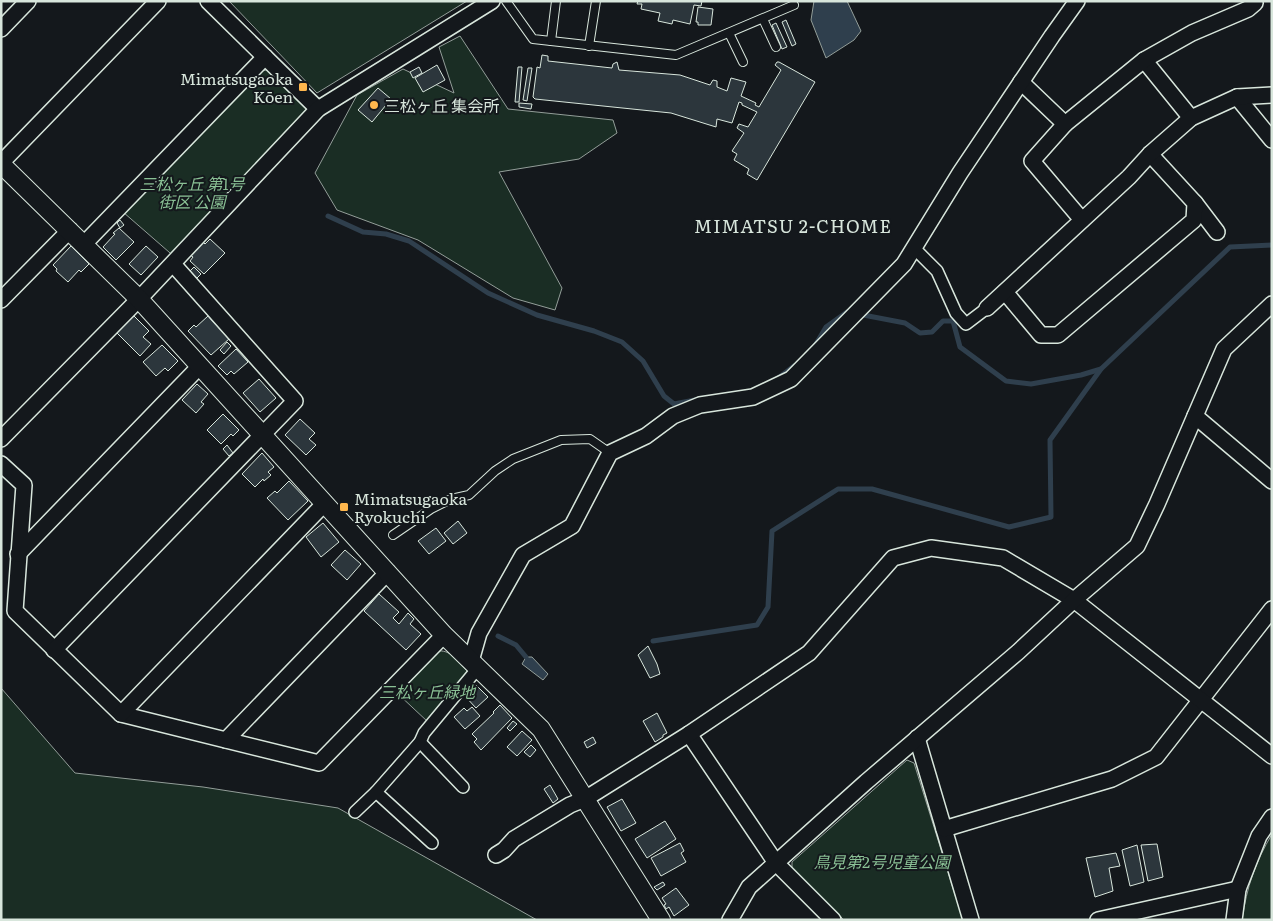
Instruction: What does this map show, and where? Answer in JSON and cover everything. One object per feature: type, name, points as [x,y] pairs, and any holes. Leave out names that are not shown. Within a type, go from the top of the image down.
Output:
[{"type":"street","points":[[1,30],[28,1]]},
{"type":"street","points":[[158,1],[1,164],[139,299],[444,635],[541,729],[661,920]]},
{"type":"street","points":[[208,1],[318,109]]},
{"type":"street","points":[[1,439],[173,264],[318,109],[492,1]]},
{"type":"street","points":[[355,812],[376,792],[420,742],[424,733],[474,664],[479,633],[523,555],[572,526],[610,453],[646,436],[673,416],[700,405],[753,397],[791,380],[904,264],[960,173],[1052,36],[1078,1]]},
{"type":"street","points":[[1082,220],[1032,160],[1065,124],[1144,60],[1192,33],[1248,9],[1255,3]]},
{"type":"street","points":[[84,244],[265,57]]},
{"type":"street","points":[[1144,60],[1191,118]]},
{"type":"street","points":[[1021,82],[1065,124]]},
{"type":"street","points":[[914,248],[922,254],[937,272],[956,313],[966,324],[1005,292],[1129,177],[1150,154],[1191,118],[1237,97],[1272,94]]},
{"type":"street","points":[[1237,97],[1272,140]]},
{"type":"street","points":[[1150,154],[1195,203],[1217,232]]},
{"type":"street","points":[[1005,292],[1041,335],[1058,335],[1194,220],[1195,203]]},
{"type":"street","points":[[1,300],[70,230]]},
{"type":"street","points":[[54,650],[295,401],[173,264]]},
{"type":"street","points":[[730,920],[749,887],[917,738],[1018,652],[1136,546],[1157,504],[1224,349],[1272,304]]},
{"type":"street","points":[[18,554],[200,366]]},
{"type":"street","points":[[1195,416],[1272,481]]},
{"type":"street","points":[[1,464],[24,485],[15,611],[121,714],[319,763],[444,635]]},
{"type":"street","points":[[121,714],[325,502]]},
{"type":"street","points":[[496,856],[514,839],[570,805],[585,799],[689,734],[809,653],[893,558],[930,548],[1004,558],[1074,600],[1272,756]]},
{"type":"street","points":[[226,740],[388,572]]},
{"type":"street","points":[[944,829],[1112,779],[1156,757],[1272,609]]},
{"type":"street","points":[[689,734],[776,864],[833,920]]},
{"type":"street","points":[[917,738],[971,920]]},
{"type":"street","points":[[420,742],[463,786]]},
{"type":"street","points":[[376,792],[432,843]]},
{"type":"street","points":[[1234,920],[1238,889],[1259,836],[1272,817]]},
{"type":"street","points":[[1098,920],[1238,889]]},
{"type":"lane","points":[[506,1],[532,39],[676,55],[794,5]]},
{"type":"lane","points":[[551,42],[556,1]]},
{"type":"lane","points":[[589,46],[596,1]]},
{"type":"lane","points":[[763,18],[776,47]]},
{"type":"lane","points":[[729,33],[743,62]]},
{"type":"lane","points":[[392,535],[431,509],[451,499],[469,495],[495,471],[513,458],[538,448],[561,440],[590,439],[610,453]]},
{"type":"green space","points":[[229,1],[467,1],[317,93]]},
{"type":"green space","points":[[460,36],[508,109],[613,120],[617,133],[579,159],[499,172],[562,288],[555,310],[513,298],[418,240],[337,210],[315,173],[357,95],[403,69],[454,93],[439,47]]},
{"type":"green space","name":"三松ヶ丘 第1号 街区 公園","points":[[266,70],[308,111],[177,259],[123,212],[262,71]]},
{"type":"green space","name":"三松ヶ丘緑地","points":[[439,651],[452,655],[468,672],[428,722],[397,693]]},
{"type":"green space","points":[[1,688],[75,773],[203,787],[338,808],[537,920],[1,920]]},
{"type":"green space","name":"鳥見第2号児童公園","points":[[907,760],[914,763],[963,920],[844,920],[792,869],[792,862]]},
{"type":"green space","points":[[1272,834],[1272,920],[1242,920],[1252,875]]},
{"type":"water","points":[[814,1],[847,1],[861,31],[854,40],[826,58],[811,20]]},
{"type":"water","points":[[526,657],[532,657],[548,674],[543,680],[522,664]]},
{"type":"building","points":[[638,1],[702,1],[701,6],[694,5],[690,24],[673,20],[672,24],[658,21],[660,13],[641,9],[642,4],[637,4]]},
{"type":"building","points":[[698,7],[713,9],[711,25],[698,25],[698,22],[696,22]]},
{"type":"building","points":[[786,20],[796,44],[792,46],[782,22]]},
{"type":"building","points":[[776,23],[787,47],[782,49],[772,25]]},
{"type":"building","points":[[542,55],[548,56],[548,61],[612,68],[613,64],[617,62],[619,70],[680,75],[710,85],[713,80],[717,81],[717,87],[727,91],[731,78],[746,82],[741,96],[756,103],[755,105],[759,107],[781,70],[775,65],[777,62],[815,82],[757,180],[747,174],[749,169],[734,160],[737,154],[732,151],[744,133],[737,128],[739,124],[748,127],[757,112],[742,105],[742,103],[739,102],[732,123],[717,119],[716,127],[671,113],[535,99],[533,97],[537,67],[540,68]]},
{"type":"building","points":[[437,65],[445,80],[423,92],[415,78]]},
{"type":"building","points":[[419,67],[422,73],[413,78],[410,72]]},
{"type":"building","points":[[518,67],[522,67],[519,102],[515,102]]},
{"type":"building","points":[[528,68],[532,68],[527,101],[523,100]]},
{"type":"building","name":"三松ヶ丘 集会所","points":[[378,88],[391,99],[372,122],[358,110]]},
{"type":"building","points":[[519,103],[532,104],[531,109],[519,107]]},
{"type":"building","points":[[120,220],[124,225],[120,228],[117,223]]},
{"type":"building","points":[[119,228],[134,242],[116,260],[103,247]]},
{"type":"building","points":[[210,239],[225,253],[204,274],[190,261],[193,257],[190,255],[203,242],[205,244]]},
{"type":"building","points":[[71,246],[89,264],[81,272],[79,270],[68,282],[56,271],[57,269],[53,265]]},
{"type":"building","points":[[146,246],[158,257],[141,275],[129,264]]},
{"type":"building","points":[[194,267],[201,274],[197,278],[190,271]]},
{"type":"building","points":[[134,316],[149,331],[143,337],[151,344],[140,356],[117,333]]},
{"type":"building","points":[[208,316],[229,339],[211,355],[188,331],[194,325],[196,327]]},
{"type":"building","points":[[227,342],[231,346],[224,354],[220,350]]},
{"type":"building","points":[[162,345],[178,361],[168,371],[165,368],[156,376],[143,362]]},
{"type":"building","points":[[236,349],[248,362],[234,374],[231,371],[227,375],[218,366]]},
{"type":"building","points":[[259,379],[276,398],[260,412],[243,393]]},
{"type":"building","points":[[197,384],[208,394],[201,402],[204,404],[196,413],[182,400]]},
{"type":"building","points":[[223,414],[239,430],[233,436],[231,434],[221,444],[207,430]]},
{"type":"building","points":[[300,419],[315,433],[309,439],[316,445],[306,455],[285,435]]},
{"type":"building","points":[[227,445],[233,453],[229,456],[223,449]]},
{"type":"building","points":[[262,453],[274,467],[268,472],[271,475],[264,481],[263,479],[255,487],[242,474]]},
{"type":"building","points":[[289,481],[308,501],[288,520],[267,498],[275,491],[277,493]]},
{"type":"building","points":[[458,521],[467,533],[453,544],[444,533]]},
{"type":"building","points":[[323,523],[339,542],[321,557],[306,537]]},
{"type":"building","points":[[436,528],[446,541],[429,554],[418,541]]},
{"type":"building","points":[[345,550],[361,564],[347,580],[331,565]]},
{"type":"building","points":[[379,594],[399,612],[393,618],[399,624],[408,613],[414,619],[410,624],[421,634],[406,650],[364,611]]},
{"type":"building","points":[[648,646],[660,674],[650,678],[638,655]]},
{"type":"building","points":[[476,685],[488,697],[476,708],[464,695]]},
{"type":"building","points":[[500,705],[512,718],[481,750],[474,742],[477,739],[472,734]]},
{"type":"building","points":[[472,707],[480,716],[465,729],[454,717],[464,708],[467,711]]},
{"type":"building","points":[[657,713],[667,733],[655,742],[643,721]]},
{"type":"building","points":[[513,721],[517,724],[510,731],[507,728]]},
{"type":"building","points":[[522,731],[532,740],[517,756],[507,747]]},
{"type":"building","points":[[593,737],[596,743],[587,748],[584,742]]},
{"type":"building","points":[[531,745],[536,750],[530,757],[524,752]]},
{"type":"building","points":[[550,785],[558,799],[553,803],[544,789]]},
{"type":"building","points":[[622,799],[636,823],[621,831],[607,807]]},
{"type":"building","points":[[665,821],[676,839],[647,858],[635,839]]},
{"type":"building","points":[[680,843],[684,851],[681,853],[686,862],[661,876],[651,858]]},
{"type":"building","points":[[1157,844],[1163,877],[1148,881],[1141,845]]},
{"type":"building","points":[[1137,845],[1144,882],[1130,886],[1122,850]]},
{"type":"building","points":[[1116,853],[1120,866],[1109,868],[1113,891],[1095,897],[1086,858]]},
{"type":"building","points":[[663,882],[665,885],[657,890],[654,887]]},
{"type":"building","points":[[676,888],[689,905],[674,916],[669,907],[666,909],[664,905],[666,904],[662,898]]},
{"type":"waterway","points":[[328,216],[363,232],[386,234],[409,241],[488,293],[537,315],[594,331],[622,342],[643,361],[664,396],[674,404],[700,399]]},
{"type":"waterway","points":[[653,641],[757,625],[768,607],[772,531],[838,489],[872,489],[1009,527],[1051,517],[1050,440],[1101,369],[1230,247],[1272,245]]},
{"type":"waterway","points":[[816,344],[826,327],[847,312],[850,313]]},
{"type":"waterway","points":[[858,314],[905,323],[920,333],[932,332],[943,321],[953,321],[960,347],[1006,381],[1031,384],[1081,375],[1101,369]]},
{"type":"waterway","points":[[777,379],[794,366]]},
{"type":"waterway","points":[[498,636],[516,645],[526,657]]},
{"type":"place","name":"Mimatsugaoka Kōen","points":[[303,87]]},
{"type":"place","name":"三松ヶ丘 集会所","points":[[374,105]]},
{"type":"place","name":"Mimatsugaoka Ryokuchi","points":[[344,507]]},
{"type":"district","name":"MIMATSU 2-CHOME","points":[[793,225]]}]
